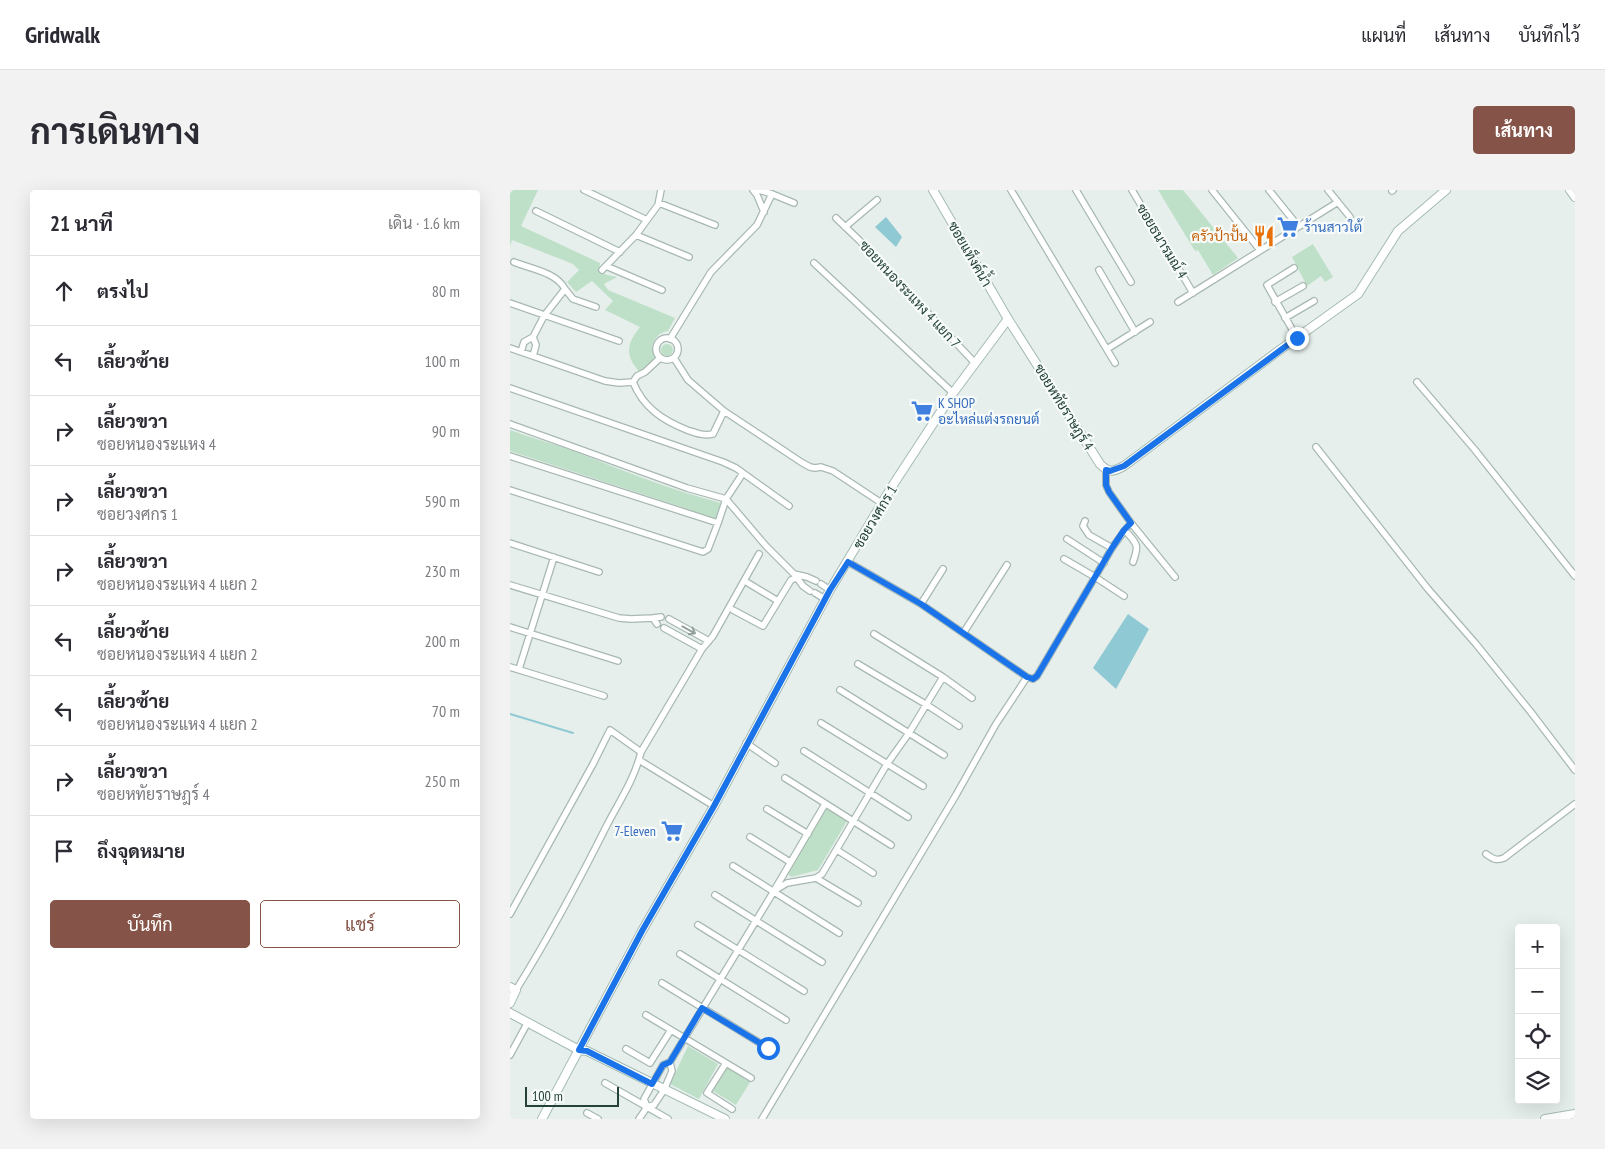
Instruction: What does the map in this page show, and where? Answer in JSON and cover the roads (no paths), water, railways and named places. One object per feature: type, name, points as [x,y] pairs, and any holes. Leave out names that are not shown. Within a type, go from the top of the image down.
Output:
[{"type":"street","points":[[584,190],[647,220]]},
{"type":"street","points":[[661,190],[659,203],[647,220],[636,235],[604,268],[662,290]]},
{"type":"street","points":[[753,190],[764,212]]},
{"type":"street","points":[[759,190],[794,203]]},
{"type":"street","name":"ซอยแท็งค์น้ำ","points":[[933,190],[1008,319]]},
{"type":"street","points":[[1011,190],[1115,363]]},
{"type":"street","points":[[1076,190],[1131,282]]},
{"type":"street","name":"ซอยธนารมณ์ 4","points":[[1132,190],[1193,293]]},
{"type":"street","points":[[1212,190],[1260,250]]},
{"type":"street","points":[[1269,190],[1298,226]]},
{"type":"street","points":[[1328,190],[1350,217]]},
{"type":"street","points":[[1175,577],[1131,523],[1109,492],[1106,485],[1106,470],[1110,471],[1124,466],[1358,294],[1398,231],[1446,190]]},
{"type":"street","points":[[1570,190],[1575,197]]},
{"type":"street","points":[[670,339],[711,272],[757,225],[772,194]]},
{"type":"street","points":[[845,227],[877,200]]},
{"type":"street","points":[[1178,302],[1338,202]]},
{"type":"street","points":[[659,203],[715,226]]},
{"type":"street","points":[[536,211],[620,252]]},
{"type":"street","name":"ซอยหนองระแหง 4 แยก 7","points":[[836,218],[974,362]]},
{"type":"street","points":[[636,235],[688,257]]},
{"type":"street","points":[[514,262],[552,276],[559,280],[573,299],[596,307]]},
{"type":"street","points":[[814,263],[953,393]]},
{"type":"street","points":[[1294,268],[1267,285],[1297,338]]},
{"type":"street","points":[[1099,270],[1136,332]]},
{"type":"street","points":[[1276,302],[1303,286]]},
{"type":"street","points":[[521,352],[524,342],[533,337],[544,316],[566,289]]},
{"type":"street","points":[[1285,318],[1314,301]]},
{"type":"street","points":[[510,304],[619,341]]},
{"type":"street","name":"ซอยวงศกร 1","points":[[542,1119],[642,931],[714,806],[830,590],[953,393],[974,362],[1008,319]]},
{"type":"street","name":"ซอยหทัยราษฎร์ 4","points":[[1008,319],[1100,464],[1106,470]]},
{"type":"street","points":[[1107,349],[1150,322]]},
{"type":"street","points":[[533,337],[536,345],[533,356]]},
{"type":"street","points":[[663,340],[673,340],[677,346],[678,353],[674,358],[667,360],[660,358],[656,352],[657,344],[663,340]]},
{"type":"street","points":[[510,348],[605,381],[633,382]]},
{"type":"street","points":[[633,382],[637,376],[646,372],[660,358]]},
{"type":"street","points":[[674,358],[688,380],[724,412],[801,462],[810,467],[832,470],[882,504]]},
{"type":"street","points":[[633,382],[638,395],[651,410],[663,419],[705,436],[713,434],[724,412]]},
{"type":"street","points":[[1417,382],[1475,450],[1575,576]]},
{"type":"street","points":[[510,388],[723,462],[743,473],[789,506]]},
{"type":"street","points":[[510,424],[686,488],[726,499],[803,586],[826,599]]},
{"type":"street","points":[[1316,447],[1428,589],[1476,644],[1530,711],[1575,770]]},
{"type":"street","points":[[510,456],[718,523]]},
{"type":"street","points":[[510,490],[703,552],[708,549],[726,499],[743,473]]},
{"type":"street","points":[[1085,521],[1083,526],[1089,535],[1112,548]]},
{"type":"street","points":[[848,562],[921,604],[1027,677],[1033,679],[1037,676],[1112,548],[1131,523]]},
{"type":"street","points":[[1124,530],[1137,546],[1132,562]]},
{"type":"street","points":[[1067,539],[1104,563]]},
{"type":"street","points":[[510,543],[600,572]]},
{"type":"street","points":[[510,1003],[513,988],[544,944],[621,800],[641,752],[702,649],[718,629],[759,554]]},
{"type":"street","points":[[519,670],[554,557]]},
{"type":"street","points":[[1064,559],[1124,596]]},
{"type":"street","points":[[964,632],[1007,565]]},
{"type":"street","points":[[921,604],[944,569]]},
{"type":"street","points":[[795,576],[807,577],[830,590]]},
{"type":"street","points":[[733,610],[763,626],[795,576]]},
{"type":"street","points":[[748,583],[778,601]]},
{"type":"street","points":[[510,585],[624,619],[661,617]]},
{"type":"street","points":[[653,618],[657,624]]},
{"type":"street","points":[[669,619],[709,641]]},
{"type":"street","points":[[510,627],[618,661]]},
{"type":"street","points":[[664,628],[702,649]]},
{"type":"street","points":[[874,634],[943,677],[972,698]]},
{"type":"street","points":[[858,664],[959,726]]},
{"type":"street","points":[[510,667],[604,696]]},
{"type":"street","points":[[774,891],[787,883],[816,878],[822,874],[870,792],[943,677]]},
{"type":"street","points":[[762,1119],[1004,712],[1027,677]]},
{"type":"street","points":[[840,690],[944,755]]},
{"type":"street","points":[[821,723],[923,786]]},
{"type":"street","points":[[510,914],[610,730],[641,752]]},
{"type":"street","points":[[746,744],[775,763]]},
{"type":"street","points":[[804,751],[908,817]]},
{"type":"street","points":[[639,760],[714,806]]},
{"type":"street","points":[[785,778],[891,845]]},
{"type":"street","points":[[647,1107],[644,1099],[663,1065],[670,1062],[825,804]]},
{"type":"street","points":[[1486,854],[1494,860],[1504,858],[1575,804]]},
{"type":"street","points":[[767,809],[808,834]]},
{"type":"street","points":[[750,837],[790,862]]},
{"type":"street","points":[[837,850],[874,873]]},
{"type":"street","points":[[733,866],[839,932]]},
{"type":"street","points":[[816,878],[858,904]]},
{"type":"street","points":[[715,895],[822,962]]},
{"type":"street","points":[[698,925],[804,991]]},
{"type":"street","points":[[680,954],[786,1020]]},
{"type":"street","points":[[662,983],[768,1048]]},
{"type":"street","points":[[510,1013],[579,1050],[587,1051],[725,1119]]},
{"type":"street","points":[[646,1015],[751,1078]]},
{"type":"street","points":[[510,1055],[528,1022]]},
{"type":"street","points":[[626,1049],[650,1063],[671,1030]]},
{"type":"street","points":[[639,1119],[647,1107],[654,1105],[664,1090],[672,1071],[670,1062]]},
{"type":"street","points":[[726,1063],[707,1093],[732,1109]]},
{"type":"street","points":[[605,1083],[668,1119]]},
{"type":"street","points":[[587,1112],[598,1119]]},
{"type":"street","points":[[1545,1119],[1575,1114]]},
{"type":"water","points":[[886,217],[902,237],[896,247],[875,227]]},
{"type":"water","points":[[1128,614],[1149,629],[1116,689],[1093,668]]},
{"type":"waterway","points":[[510,714],[573,733]]},
{"type":"place","name":"ร้านสาวใต้","points":[[1288,227]]},
{"type":"place","name":"ครัวป้าปั้น","points":[[1264,236]]},
{"type":"place","name":"K SHOP อะไหล่แต่งรถยนต์","points":[[922,411]]},
{"type":"place","name":"7-Eleven","points":[[672,831]]}]
